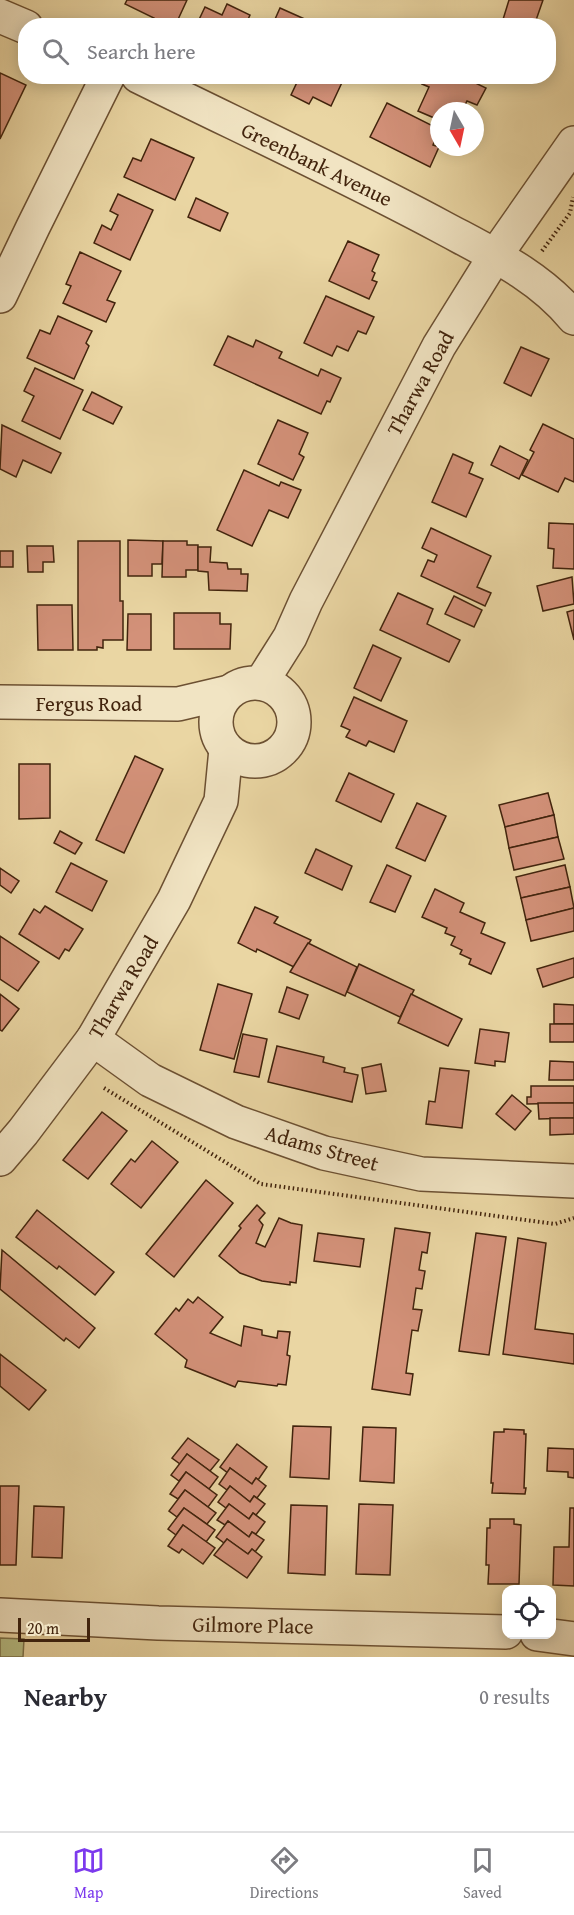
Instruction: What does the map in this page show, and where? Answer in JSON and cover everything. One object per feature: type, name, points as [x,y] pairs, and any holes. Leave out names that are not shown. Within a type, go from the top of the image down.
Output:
[{"type":"street","points":[[0,16],[18,24]]},
{"type":"street","points":[[0,296],[104,84]]},
{"type":"street","name":"Greenbank Avenue","points":[[154,84],[391,200],[495,256],[532,278],[574,318]]},
{"type":"street","name":"Tharwa Road","points":[[274,691],[290,637],[311,591],[439,346],[495,256],[574,143]]},
{"type":"street","points":[[178,704],[221,738],[235,755],[244,759],[265,759],[277,754],[286,746],[292,735],[294,722],[292,710],[274,691],[244,684],[229,692],[218,708],[221,738]]},
{"type":"street","name":"Fergus Road","points":[[0,702],[178,704],[229,692]]},
{"type":"street","name":"Tharwa Road","points":[[221,738],[221,801]]},
{"type":"street","name":"Tharwa Road","points":[[0,1159],[93,1039],[174,900],[221,801],[265,759]]},
{"type":"street","name":"Adams Street","points":[[93,1039],[150,1080],[236,1122],[324,1153],[421,1174],[574,1181]]},
{"type":"street","name":"Gilmore Place","points":[[0,1615],[158,1623],[502,1632]]},
{"type":"street","points":[[556,1637],[574,1639]]},
{"type":"path","points":[[542,251],[570,213],[574,190]]},
{"type":"green space","points":[[0,1638],[24,1639],[23,1657],[0,1657]]},
{"type":"building","points":[[127,0],[187,0],[179,18],[154,18],[125,4]]},
{"type":"building","points":[[509,0],[543,0],[537,18],[503,18]]},
{"type":"building","points":[[227,4],[250,15],[249,18],[200,18],[205,7],[222,15]]},
{"type":"building","points":[[280,8],[302,18],[276,18]]},
{"type":"building","points":[[0,73],[18,81],[18,84],[26,85],[0,139]]},
{"type":"building","points":[[296,84],[341,84],[331,106],[313,97],[309,104],[291,95]]},
{"type":"building","points":[[422,84],[478,84],[486,88],[479,102],[430,102],[430,116],[418,111],[429,87]]},
{"type":"building","points":[[387,103],[430,124],[430,156],[435,156],[430,167],[370,137]]},
{"type":"building","points":[[151,139],[194,158],[175,200],[124,177],[133,158],[141,161]]},
{"type":"building","points":[[118,194],[153,210],[130,260],[94,243],[102,225],[111,230],[118,215],[110,211]]},
{"type":"building","points":[[196,198],[228,213],[220,231],[188,217]]},
{"type":"building","points":[[348,241],[379,255],[372,271],[375,273],[372,280],[377,282],[369,299],[329,281]]},
{"type":"building","points":[[80,252],[121,271],[107,300],[115,303],[106,322],[63,303],[71,286],[66,284]]},
{"type":"building","points":[[326,296],[374,317],[366,334],[358,331],[348,351],[337,346],[332,356],[304,343]]},
{"type":"building","points":[[58,316],[92,331],[86,343],[89,346],[74,379],[27,358],[40,330],[50,334]]},
{"type":"building","points":[[228,336],[253,347],[256,340],[282,352],[279,358],[318,376],[321,369],[341,378],[330,402],[327,401],[321,414],[214,365]]},
{"type":"building","points":[[521,347],[549,359],[531,396],[504,383]]},
{"type":"building","points":[[35,368],[83,390],[60,439],[22,421],[34,396],[24,391]]},
{"type":"building","points":[[92,392],[122,407],[113,424],[83,410]]},
{"type":"building","points":[[278,420],[308,433],[299,454],[304,457],[293,480],[258,464]]},
{"type":"building","points":[[543,424],[574,439],[574,482],[565,478],[558,492],[522,475],[534,452],[530,450]]},
{"type":"building","points":[[2,425],[61,453],[51,473],[23,460],[16,477],[0,469]]},
{"type":"building","points":[[500,446],[528,460],[519,479],[491,465]]},
{"type":"building","points":[[453,454],[473,463],[469,473],[483,479],[466,517],[432,502]]},
{"type":"building","points":[[244,470],[279,486],[281,482],[301,490],[288,518],[269,510],[252,546],[217,530]]},
{"type":"building","points":[[549,523],[574,524],[574,569],[553,568],[554,549],[548,548]]},
{"type":"building","points":[[431,528],[491,556],[477,587],[491,593],[485,606],[421,576],[428,560],[434,562],[437,555],[422,548]]},
{"type":"building","points":[[128,540],[163,541],[162,564],[152,564],[152,576],[128,576]]},
{"type":"building","points":[[78,541],[120,541],[120,601],[123,601],[123,640],[103,640],[103,648],[97,647],[97,650],[78,650]]},
{"type":"building","points":[[163,541],[187,541],[187,545],[198,545],[198,570],[186,570],[186,577],[162,577]]},
{"type":"building","points":[[27,546],[53,546],[54,562],[43,562],[43,572],[28,572]]},
{"type":"building","points":[[198,547],[211,547],[210,562],[227,563],[228,569],[241,569],[241,574],[248,574],[247,591],[209,590],[208,572],[198,571]]},
{"type":"building","points":[[0,551],[13,551],[13,567],[0,567]]},
{"type":"building","points":[[572,577],[574,604],[543,611],[537,586]]},
{"type":"building","points":[[398,593],[433,609],[427,624],[460,640],[449,662],[380,630]]},
{"type":"building","points":[[454,596],[482,610],[474,627],[445,614]]},
{"type":"building","points":[[37,605],[72,605],[73,650],[38,650]]},
{"type":"building","points":[[574,610],[574,640],[567,612]]},
{"type":"building","points":[[174,613],[220,613],[220,624],[231,624],[230,649],[174,649]]},
{"type":"building","points":[[128,614],[151,614],[151,650],[127,650]]},
{"type":"building","points":[[373,645],[401,658],[381,701],[354,688]]},
{"type":"building","points":[[354,697],[407,721],[394,752],[369,741],[366,746],[346,737],[350,730],[341,726]]},
{"type":"building","points":[[135,756],[163,769],[124,853],[96,840]]},
{"type":"building","points":[[19,764],[50,764],[50,818],[19,819]]},
{"type":"building","points":[[349,773],[394,794],[381,822],[336,801]]},
{"type":"building","points":[[548,793],[554,815],[505,827],[499,805]]},
{"type":"building","points":[[417,803],[446,816],[425,861],[396,848]]},
{"type":"building","points":[[554,815],[558,837],[509,848],[505,827]]},
{"type":"building","points":[[60,831],[82,843],[75,854],[54,843]]},
{"type":"building","points":[[558,837],[564,859],[514,870],[509,848]]},
{"type":"building","points":[[316,849],[352,866],[342,890],[305,873]]},
{"type":"building","points":[[71,863],[107,881],[92,911],[56,892]]},
{"type":"building","points":[[387,865],[411,876],[395,912],[370,902]]},
{"type":"building","points":[[565,865],[570,887],[521,898],[516,877]]},
{"type":"building","points":[[0,868],[19,881],[11,893],[0,885]]},
{"type":"building","points":[[570,887],[574,908],[526,920],[521,898]]},
{"type":"building","points":[[435,889],[464,903],[460,912],[485,923],[481,933],[505,943],[491,974],[469,964],[471,959],[460,954],[462,950],[451,945],[455,937],[445,933],[447,928],[422,917]]},
{"type":"building","points":[[45,906],[83,929],[69,951],[65,949],[59,959],[19,934],[34,909],[40,913]]},
{"type":"building","points":[[255,907],[278,917],[274,923],[311,940],[294,967],[257,949],[256,952],[238,943]]},
{"type":"building","points":[[574,908],[574,931],[531,941],[526,920]]},
{"type":"building","points":[[0,936],[39,962],[18,991],[0,979]]},
{"type":"building","points":[[308,943],[357,967],[345,996],[290,972]]},
{"type":"building","points":[[574,958],[574,977],[543,987],[537,969]]},
{"type":"building","points":[[359,964],[414,990],[400,1017],[347,992]]},
{"type":"building","points":[[218,984],[252,994],[234,1059],[200,1050]]},
{"type":"building","points":[[287,987],[308,995],[299,1019],[279,1012]]},
{"type":"building","points":[[0,994],[19,1009],[2,1031],[0,1030]]},
{"type":"building","points":[[411,994],[462,1019],[448,1046],[398,1023]]},
{"type":"building","points":[[554,1004],[574,1005],[574,1024],[554,1024]]},
{"type":"building","points":[[550,1024],[574,1024],[574,1042],[550,1042]]},
{"type":"building","points":[[480,1029],[509,1033],[505,1062],[495,1061],[495,1066],[475,1063]]},
{"type":"building","points":[[243,1034],[267,1039],[259,1077],[234,1072]]},
{"type":"building","points":[[277,1046],[324,1057],[323,1062],[345,1068],[344,1072],[358,1075],[352,1102],[268,1082]]},
{"type":"building","points":[[550,1061],[574,1062],[574,1080],[549,1080]]},
{"type":"building","points":[[381,1064],[386,1091],[366,1094],[362,1068]]},
{"type":"building","points":[[440,1068],[469,1071],[462,1128],[426,1124],[429,1101],[435,1102]]},
{"type":"building","points":[[531,1086],[574,1086],[574,1103],[527,1104],[527,1097],[531,1097]]},
{"type":"building","points":[[512,1095],[531,1111],[515,1130],[496,1114]]},
{"type":"building","points":[[538,1103],[574,1103],[574,1118],[539,1119]]},
{"type":"building","points":[[102,1112],[127,1131],[88,1179],[63,1160]]},
{"type":"building","points":[[550,1118],[574,1118],[574,1134],[550,1135]]},
{"type":"building","points":[[152,1141],[178,1162],[141,1208],[111,1184],[131,1159],[135,1162]]},
{"type":"building","points":[[206,1180],[233,1203],[174,1277],[146,1254]]},
{"type":"building","points":[[257,1205],[265,1213],[259,1220],[263,1225],[256,1243],[265,1247],[279,1218],[302,1225],[296,1283],[290,1282],[290,1285],[262,1281],[240,1273],[219,1256],[241,1228],[239,1226]]},
{"type":"building","points":[[37,1210],[114,1272],[95,1295],[59,1266],[57,1269],[16,1237]]},
{"type":"building","points":[[395,1228],[430,1233],[427,1253],[422,1252],[419,1270],[425,1271],[422,1289],[416,1288],[413,1309],[422,1310],[418,1331],[412,1330],[406,1373],[413,1374],[410,1395],[372,1389]]},
{"type":"building","points":[[318,1233],[364,1239],[360,1267],[314,1261]]},
{"type":"building","points":[[476,1233],[506,1237],[489,1355],[459,1351]]},
{"type":"building","points":[[518,1238],[546,1243],[535,1329],[574,1334],[574,1364],[503,1354]]},
{"type":"building","points":[[2,1250],[95,1328],[79,1348],[66,1338],[64,1341],[0,1289]]},
{"type":"building","points":[[198,1297],[223,1317],[210,1333],[241,1346],[244,1326],[262,1330],[262,1335],[277,1338],[278,1331],[290,1332],[287,1355],[290,1356],[286,1385],[238,1381],[235,1387],[185,1367],[187,1360],[155,1334],[176,1308],[179,1311],[188,1299],[193,1303]]},
{"type":"building","points":[[0,1354],[46,1390],[29,1410],[0,1386]]},
{"type":"building","points":[[293,1426],[331,1427],[329,1479],[290,1477]]},
{"type":"building","points":[[363,1427],[396,1428],[394,1483],[360,1481]]},
{"type":"building","points":[[504,1429],[524,1430],[526,1434],[525,1494],[492,1493],[494,1432],[504,1432]]},
{"type":"building","points":[[188,1438],[219,1460],[210,1471],[187,1454],[180,1464],[172,1458]]},
{"type":"building","points":[[237,1444],[267,1467],[258,1480],[256,1478],[252,1484],[230,1468],[228,1473],[220,1467]]},
{"type":"building","points":[[548,1448],[574,1449],[574,1478],[568,1477],[568,1472],[547,1471]]},
{"type":"building","points":[[187,1454],[218,1477],[209,1489],[186,1472],[179,1481],[171,1475]]},
{"type":"building","points":[[230,1468],[252,1484],[256,1478],[266,1486],[257,1498],[254,1496],[250,1502],[230,1486],[227,1490],[219,1484]]},
{"type":"building","points":[[186,1472],[217,1495],[208,1507],[185,1490],[178,1499],[170,1494]]},
{"type":"building","points":[[0,1486],[19,1486],[16,1565],[0,1565]]},
{"type":"building","points":[[230,1486],[250,1502],[254,1496],[265,1504],[256,1515],[253,1513],[249,1519],[229,1504],[226,1508],[218,1502]]},
{"type":"building","points":[[185,1490],[216,1513],[207,1524],[184,1508],[177,1517],[169,1511]]},
{"type":"building","points":[[229,1504],[249,1519],[253,1513],[265,1522],[256,1534],[252,1532],[249,1537],[228,1521],[225,1525],[217,1520]]},
{"type":"building","points":[[359,1504],[393,1505],[390,1575],[356,1574]]},
{"type":"building","points":[[291,1505],[327,1506],[325,1575],[288,1573]]},
{"type":"building","points":[[34,1506],[64,1507],[62,1558],[32,1557]]},
{"type":"building","points":[[184,1508],[215,1530],[206,1542],[183,1525],[176,1535],[168,1529]]},
{"type":"building","points":[[570,1508],[574,1508],[574,1586],[553,1585],[554,1547],[569,1547]]},
{"type":"building","points":[[490,1519],[514,1519],[514,1524],[521,1525],[519,1584],[488,1584],[487,1528],[490,1528]]},
{"type":"building","points":[[228,1521],[249,1537],[252,1532],[264,1540],[255,1552],[252,1549],[248,1554],[227,1539],[224,1543],[216,1537]]},
{"type":"building","points":[[183,1525],[215,1548],[203,1564],[182,1549],[179,1553],[168,1546]]},
{"type":"building","points":[[227,1539],[248,1554],[252,1549],[262,1557],[247,1578],[214,1555]]}]
